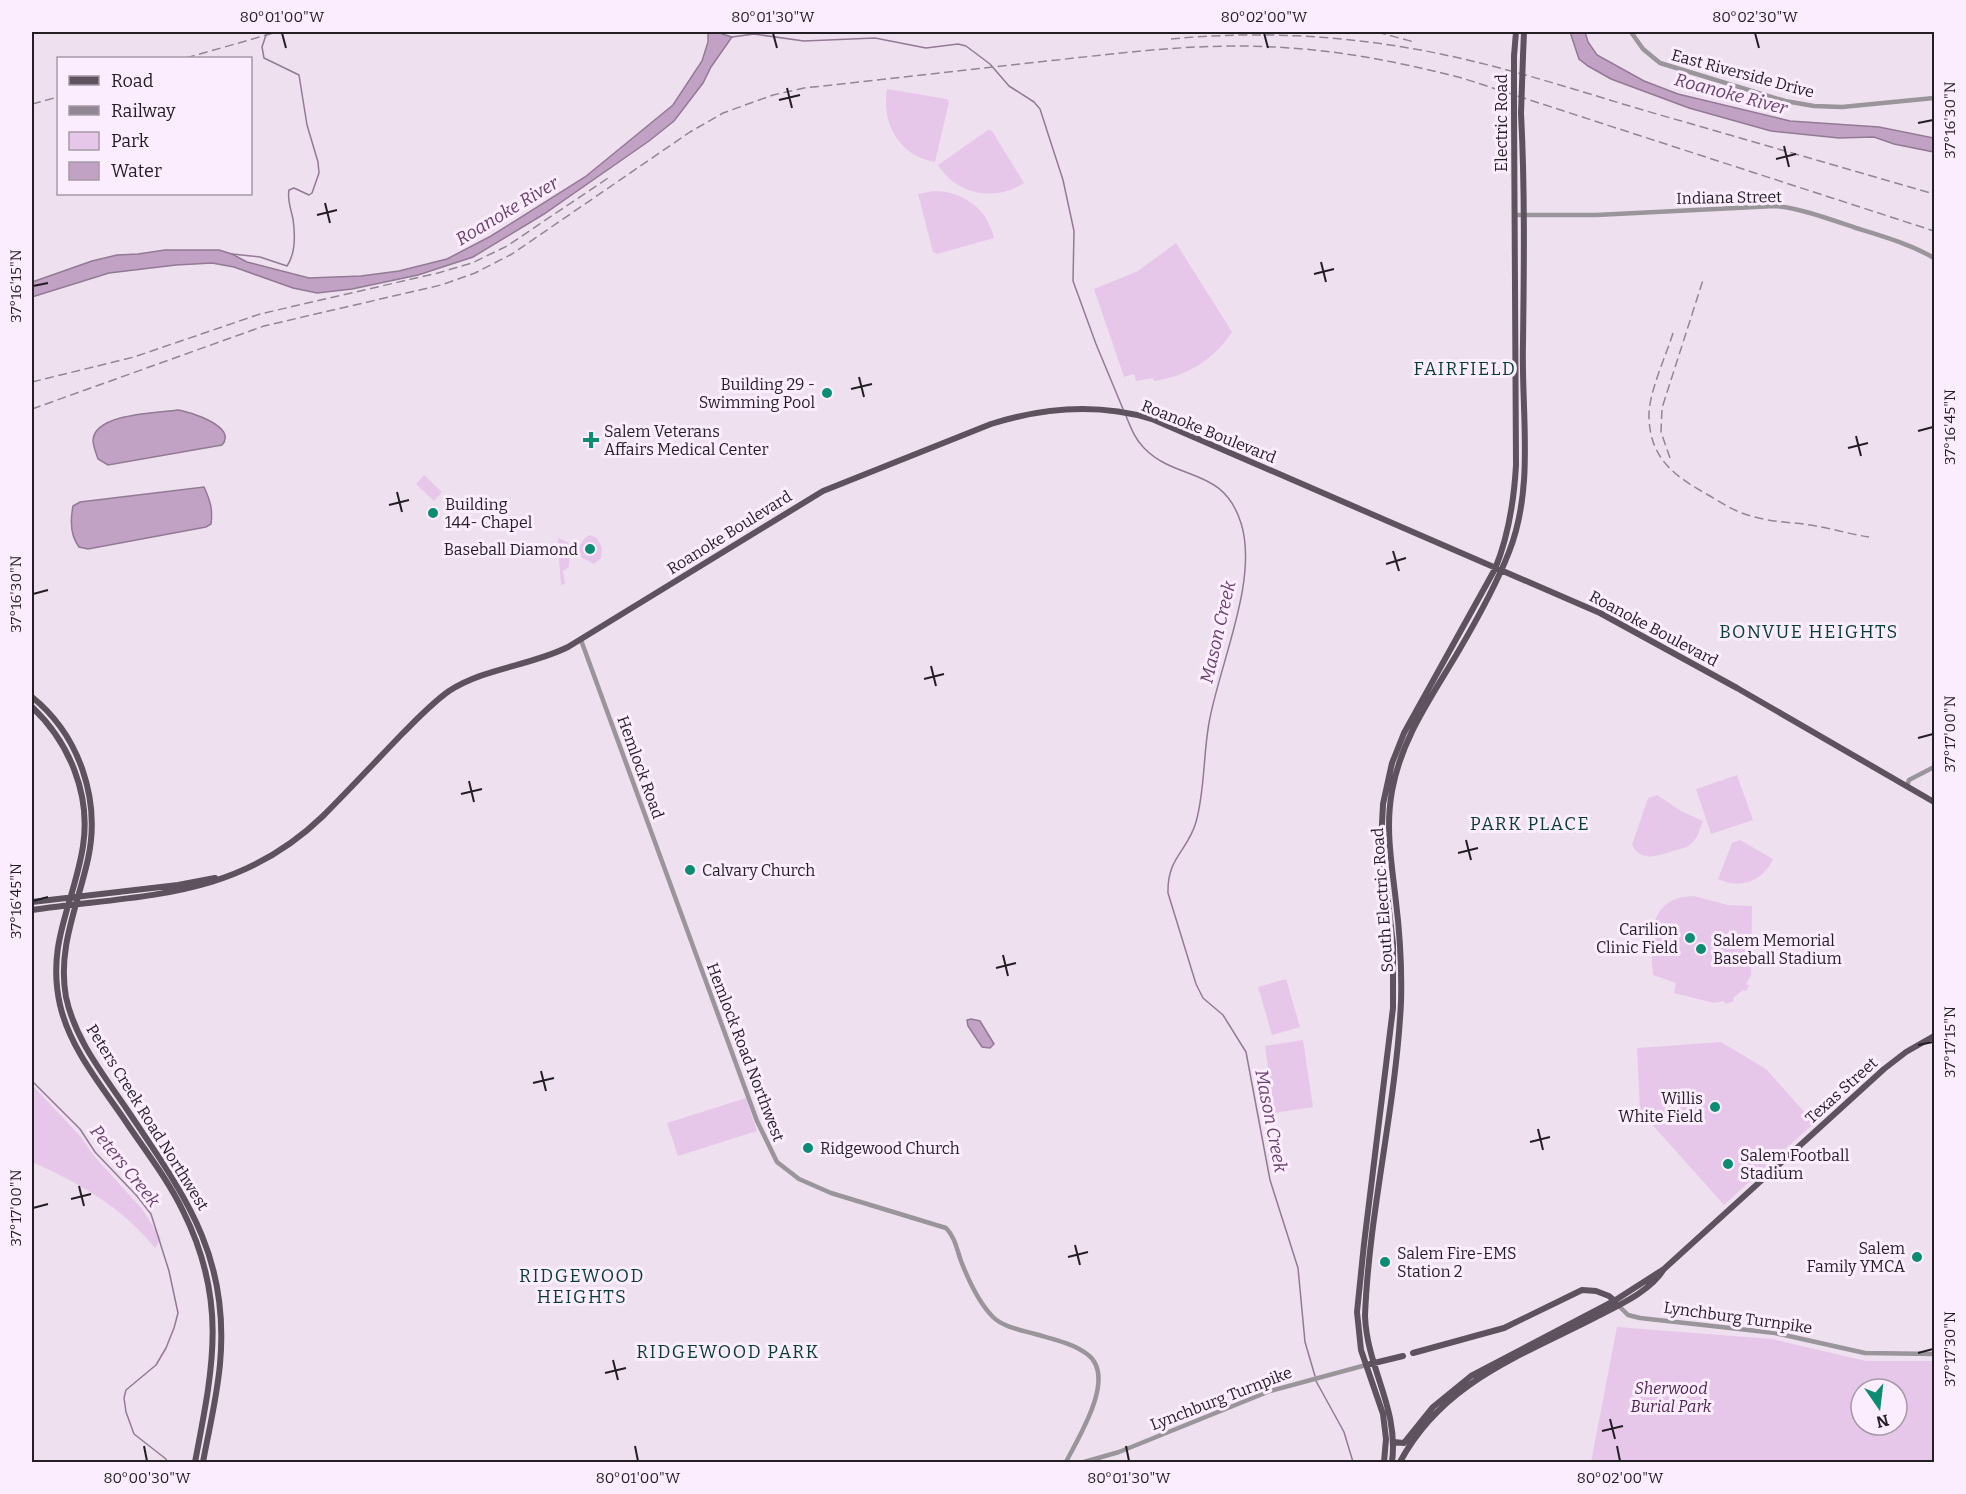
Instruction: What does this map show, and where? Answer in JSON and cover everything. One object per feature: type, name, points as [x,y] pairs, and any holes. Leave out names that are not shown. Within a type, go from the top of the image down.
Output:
[{"type":"main road","name":"Electric Road","points":[[1515,215],[1514,56],[1516,32]]},
{"type":"main road","name":"Electric Road","points":[[1524,32],[1521,113],[1524,215]]},
{"type":"main road","name":"South Electric Road","points":[[1498,570],[1508,532],[1515,487],[1515,215]]},
{"type":"main road","name":"South Electric Road","points":[[1392,1462],[1394,1442],[1391,1415],[1359,1335],[1358,1301],[1394,997],[1393,944],[1381,843],[1383,804],[1392,762],[1404,733],[1514,539],[1523,492],[1525,465],[1524,215]]},
{"type":"main road","name":"Roanoke Boulevard","points":[[230,875],[264,861],[298,838],[416,720],[450,691],[471,679],[542,659],[581,640],[823,491],[1014,416],[1058,409],[1127,412],[1176,429],[1623,624],[1935,802]]},
{"type":"main road","name":"Peters Creek Road Northwest","points":[[32,697],[54,719],[69,740],[81,766],[88,791],[92,834],[88,860],[66,943],[64,971],[66,995],[75,1028],[184,1195],[200,1228],[214,1271],[219,1303],[221,1347],[218,1382],[203,1462]]},
{"type":"main road","name":"Peters Creek Road Northwest","points":[[32,707],[63,745],[74,768],[84,820],[83,846],[58,939],[56,966],[58,993],[64,1021],[81,1056],[182,1209],[198,1246],[208,1280],[213,1315],[213,1348],[195,1462]]},
{"type":"main road","points":[[32,902],[177,885],[230,875]]},
{"type":"main road","points":[[32,910],[178,891],[217,881],[230,875]]},
{"type":"main road","name":"Texas Street","points":[[1400,1462],[1414,1437],[1436,1412],[1470,1382],[1656,1279],[1664,1269],[1884,1069],[1906,1052],[1935,1036]]},
{"type":"main road","name":"Lynchburg Turnpike","points":[[1413,1353],[1504,1328],[1582,1290],[1601,1293],[1608,1300],[1616,1303]]},
{"type":"main road","name":"Texas Street","points":[[1394,1442],[1404,1443],[1433,1407],[1471,1376],[1616,1303]]},
{"type":"main road","name":"Lynchburg Turnpike","points":[[1370,1364],[1403,1356]]},
{"type":"main road","name":"South Electric Road","points":[[1370,1364],[1383,1414],[1386,1439],[1384,1462]]},
{"type":"street","name":"East Riverside Drive","points":[[1631,32],[1648,54],[1660,63],[1785,101],[1835,107],[1935,98]]},
{"type":"street","name":"Indiana Street","points":[[1515,215],[1596,215],[1775,206],[1800,210],[1868,231],[1935,258]]},
{"type":"street","name":"Hemlock Road","points":[[581,640],[677,902]]},
{"type":"street","points":[[1906,786],[1909,780],[1935,768]]},
{"type":"street","name":"Hemlock Road Northwest","points":[[677,902],[757,1121],[777,1162],[799,1179],[831,1193],[946,1228],[953,1237],[965,1270],[983,1303],[998,1321],[1070,1345],[1088,1354],[1095,1362],[1098,1378],[1096,1395],[1066,1462]]},
{"type":"street","name":"Lynchburg Turnpike","points":[[1616,1303],[1628,1315],[1640,1318],[1775,1333],[1865,1353],[1935,1354]]},
{"type":"street","name":"Lynchburg Turnpike","points":[[1084,1462],[1119,1452],[1270,1391],[1370,1364]]},
{"type":"green space","points":[[887,89],[947,99],[949,102],[935,162],[911,153],[895,136],[887,114]]},
{"type":"green space","points":[[988,130],[992,131],[1024,183],[1001,192],[989,194],[977,192],[955,183],[938,165]]},
{"type":"green space","points":[[933,191],[964,198],[980,210],[994,238],[937,254],[933,252],[918,194]]},
{"type":"green space","points":[[1176,243],[1232,332],[1217,351],[1189,371],[1154,381],[1153,378],[1136,381],[1134,374],[1124,377],[1094,289],[1138,271]]},
{"type":"green space","points":[[424,475],[442,492],[434,501],[416,484]]},
{"type":"green space","name":"Baseball Diamond","points":[[590,535],[597,538],[602,548],[601,558],[594,564],[575,554],[585,538]]},
{"type":"green space","points":[[558,538],[568,542],[570,551],[569,567],[563,571],[565,584],[561,585],[559,558],[557,557]]},
{"type":"green space","points":[[1737,775],[1753,820],[1711,834],[1696,789]]},
{"type":"green space","points":[[1657,795],[1681,811],[1703,821],[1696,838],[1687,847],[1659,855],[1644,856],[1632,845],[1648,798]]},
{"type":"green space","points":[[1740,840],[1773,859],[1769,867],[1758,878],[1744,883],[1728,883],[1718,879],[1732,843]]},
{"type":"green space","name":"Salem Memorial Baseball Stadium","points":[[1694,896],[1728,905],[1752,906],[1751,975],[1746,984],[1749,986],[1746,991],[1743,990],[1733,998],[1734,1001],[1725,1004],[1724,1001],[1714,1003],[1674,993],[1676,983],[1653,975],[1652,935],[1659,912],[1678,898]]},
{"type":"green space","points":[[1286,979],[1300,1027],[1272,1035],[1258,987]]},
{"type":"green space","points":[[1303,1040],[1313,1107],[1274,1113],[1265,1046]]},
{"type":"green space","name":"Salem Football Stadium","points":[[1721,1042],[1766,1069],[1814,1123],[1724,1205],[1640,1111],[1637,1048]]},
{"type":"green space","points":[[32,1085],[81,1137],[94,1156],[142,1209],[161,1238],[155,1248],[114,1208],[83,1188],[32,1162]]},
{"type":"green space","points":[[746,1098],[757,1131],[678,1156],[667,1123]]},
{"type":"green space","name":"Sherwood Burial Park","points":[[1617,1327],[1772,1339],[1866,1361],[1934,1361],[1934,1462],[1591,1462]]},
{"type":"water","points":[[708,32],[720,32],[732,37],[703,83],[674,121],[544,214],[473,257],[418,275],[352,289],[317,293],[293,288],[234,267],[212,263],[109,273],[32,297],[32,282],[92,261],[117,255],[165,250],[219,250],[247,262],[309,278],[361,276],[399,271],[447,259],[491,236],[585,177],[673,105],[702,61],[708,42]]},
{"type":"water","points":[[1570,32],[1585,32],[1588,42],[1597,55],[1644,81],[1678,94],[1790,121],[1879,127],[1934,138],[1934,152],[1894,144],[1874,137],[1839,138],[1771,131],[1689,108],[1611,79],[1588,66],[1579,59]]},
{"type":"water","points":[[178,410],[202,417],[219,427],[224,432],[225,438],[222,445],[108,465],[98,459],[93,440],[96,431],[104,424],[129,416]]},
{"type":"water","points":[[204,487],[212,514],[211,524],[206,527],[88,549],[79,547],[74,538],[71,522],[73,506],[80,502]]},
{"type":"water","points":[[967,1020],[980,1021],[994,1044],[990,1048],[982,1047],[968,1026]]},
{"type":"waterway","points":[[232,254],[260,257],[287,266],[292,255],[294,237],[289,190],[294,188],[309,195],[312,193],[319,173],[307,125],[299,75],[264,58],[262,47],[267,32]]},
{"type":"waterway","name":"Mason Creek","points":[[732,37],[754,34],[804,41],[875,38],[926,48],[958,44],[966,46],[990,64],[1009,86],[1034,102],[1040,109],[1063,180],[1074,231],[1073,281],[1123,409]]},
{"type":"waterway","name":"Mason Creek","points":[[1126,416],[1144,448],[1157,459],[1211,483],[1223,492],[1233,505],[1241,523],[1245,546],[1245,570],[1236,623],[1209,723],[1201,798],[1196,822],[1174,862],[1168,893],[1196,984],[1203,998],[1223,1015],[1246,1052],[1270,1180],[1298,1268],[1305,1342],[1315,1376]]},
{"type":"waterway","name":"Peters Creek","points":[[32,1081],[80,1129],[95,1152],[151,1214],[169,1271],[178,1313],[166,1348],[156,1365],[126,1390],[124,1398],[126,1412],[134,1434],[167,1462]]},
{"type":"waterway","name":"Mason Creek","points":[[1316,1381],[1344,1432],[1353,1462]]},
{"type":"railway","points":[[190,57],[277,32]]},
{"type":"railway","points":[[1377,32],[1414,42]]},
{"type":"railway","points":[[1171,39],[1276,35],[1346,39],[1416,49],[1523,74],[1934,194]]},
{"type":"railway","points":[[32,409],[264,326],[441,285],[475,273],[512,254],[690,132],[723,113],[773,95],[804,88],[1138,51],[1219,46],[1274,47],[1345,54],[1415,67],[1462,78],[1934,231]]},
{"type":"railway","points":[[32,104],[57,97]]},
{"type":"railway","points":[[32,382],[134,357],[260,314],[472,263],[507,246],[611,176]]},
{"type":"railway","points":[[1670,458],[1661,432],[1662,408],[1703,280]]},
{"type":"railway","points":[[1673,333],[1654,386],[1649,408],[1654,445],[1667,466],[1686,482],[1730,508],[1745,514],[1766,520],[1817,526],[1869,537]]},
{"type":"place","name":"Building 29 - Swimming Pool","points":[[827,393]]},
{"type":"place","name":"Salem Veterans Affairs Medical Center","points":[[591,440]]},
{"type":"place","name":"Building 144- Chapel","points":[[433,513]]},
{"type":"place","name":"Baseball Diamond","points":[[590,549]]},
{"type":"place","name":"Calvary Church","points":[[690,870]]},
{"type":"place","name":"Carilion Clinic Field","points":[[1690,938]]},
{"type":"place","name":"Salem Memorial Baseball Stadium","points":[[1701,949]]},
{"type":"place","name":"Willis White Field","points":[[1715,1107]]},
{"type":"place","name":"Ridgewood Church","points":[[808,1148]]},
{"type":"place","name":"Salem Football Stadium","points":[[1728,1164]]},
{"type":"place","name":"Salem Family YMCA","points":[[1917,1257]]},
{"type":"place","name":"Salem Fire-EMS Station 2","points":[[1385,1262]]},
{"type":"district","name":"FAIRFIELD","points":[[1465,369]]},
{"type":"district","name":"BONVUE HEIGHTS","points":[[1809,632]]},
{"type":"district","name":"PARK PLACE","points":[[1530,824]]},
{"type":"district","name":"RIDGEWOOD HEIGHTS","points":[[582,1286]]},
{"type":"district","name":"RIDGEWOOD PARK","points":[[728,1352]]},
{"type":"water label","name":"Roanoke River","points":[[1731,94]]},
{"type":"water label","name":"Roanoke River","points":[[507,211]]}]
